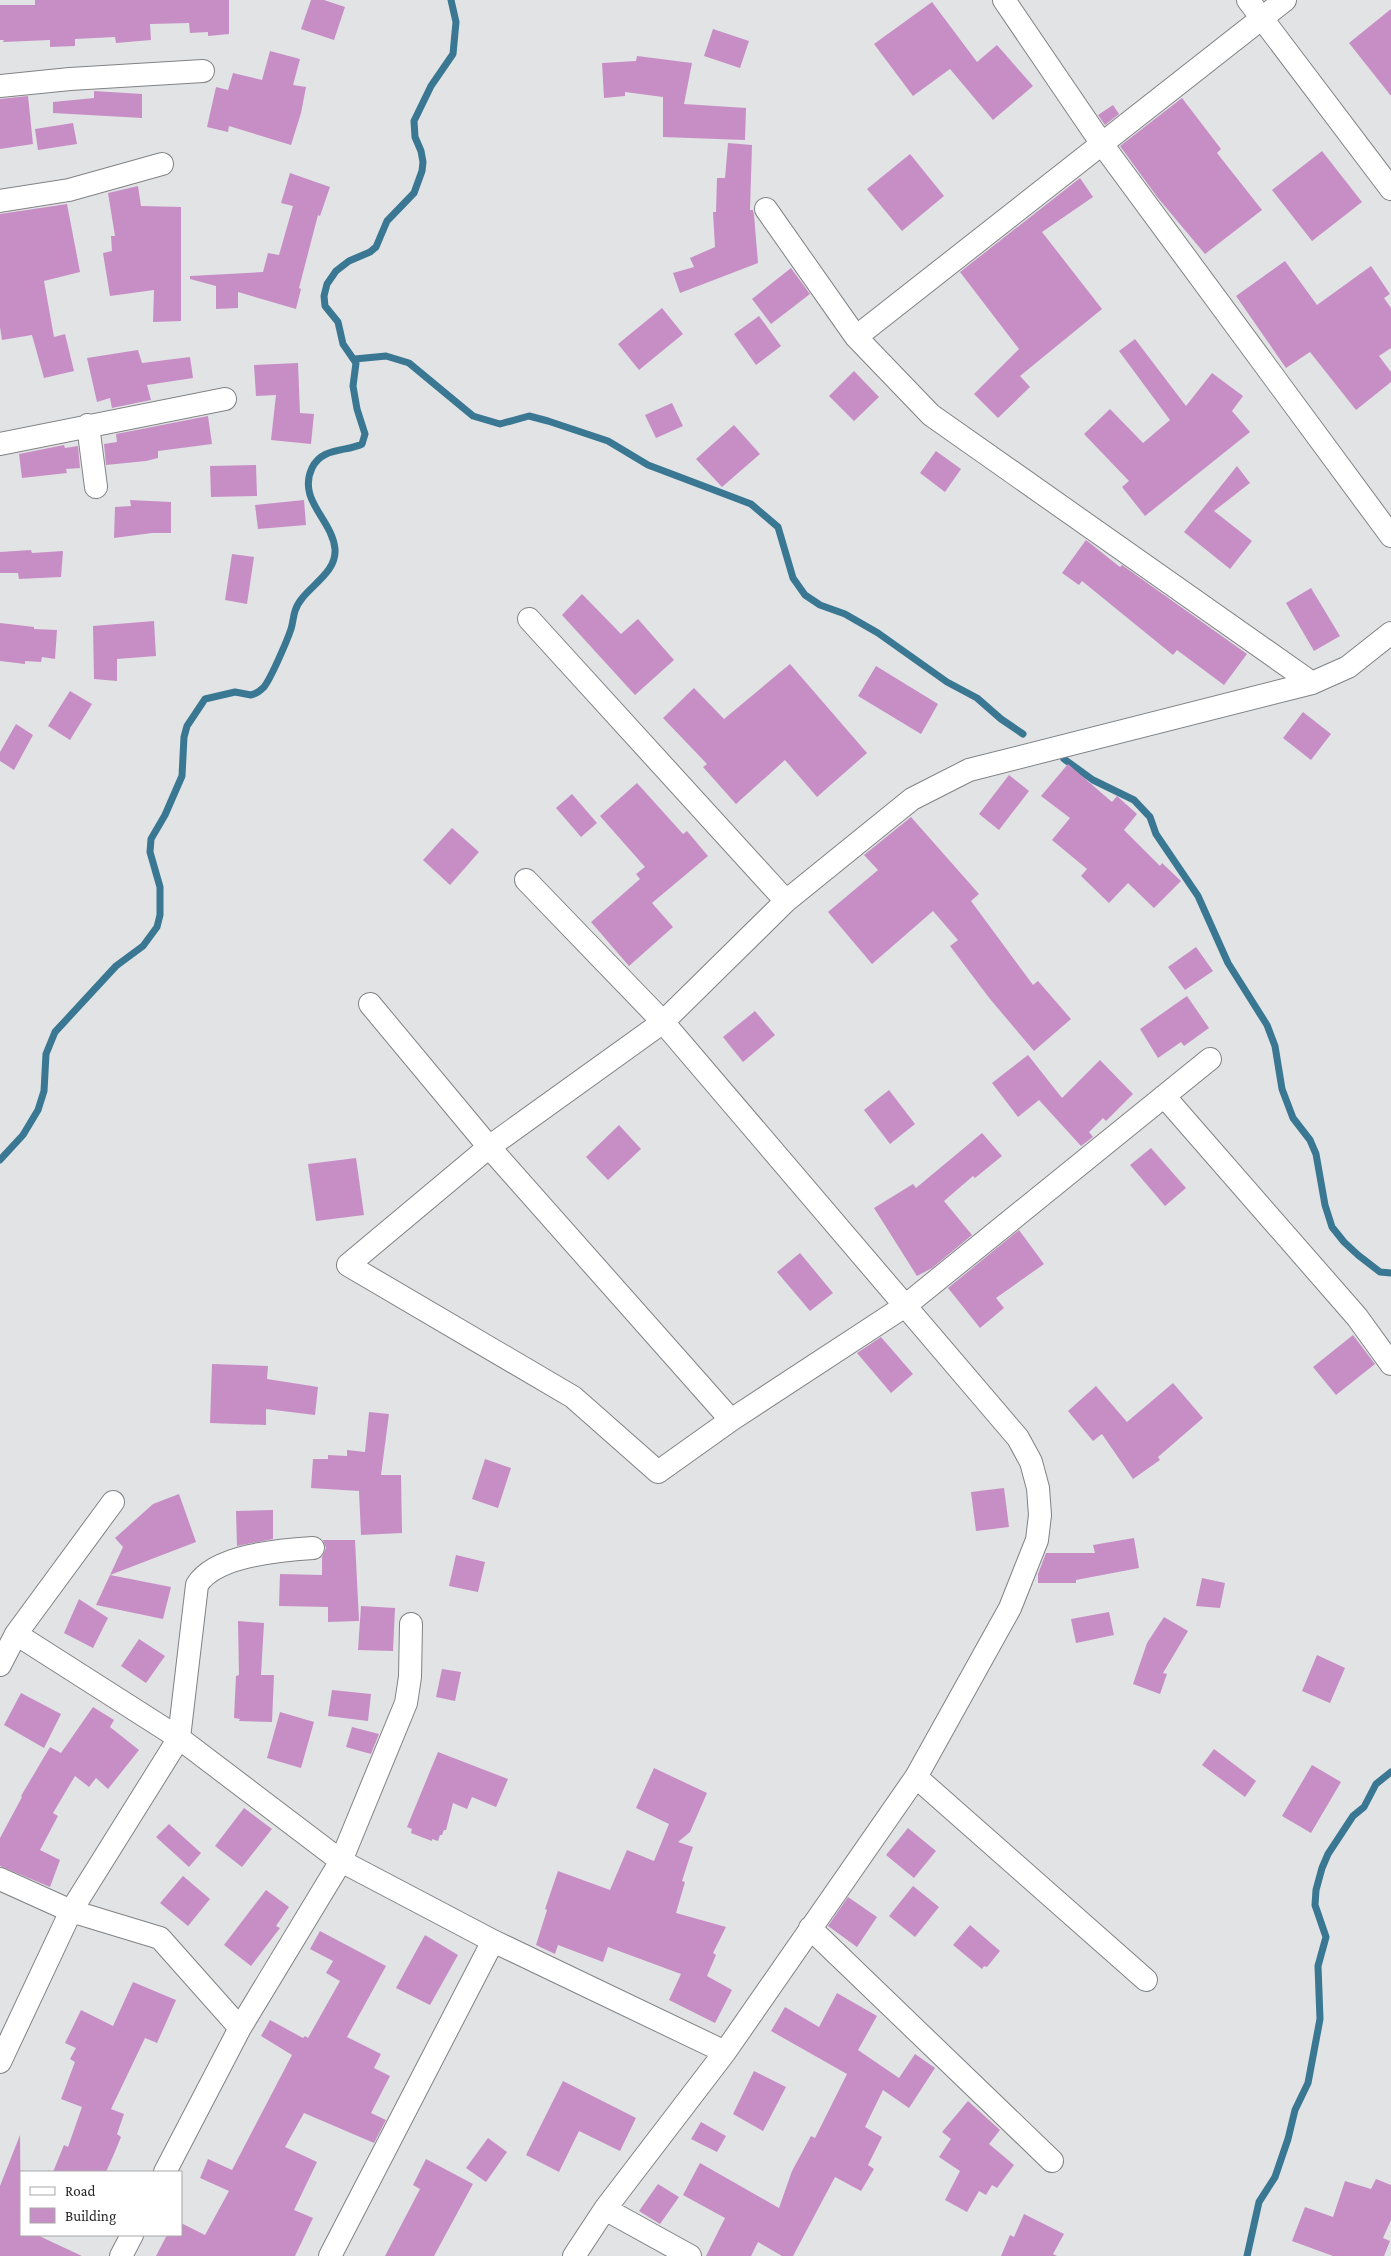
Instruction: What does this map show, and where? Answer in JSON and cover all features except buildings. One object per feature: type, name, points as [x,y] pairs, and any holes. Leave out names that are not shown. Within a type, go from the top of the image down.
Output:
[{"type":"street","points":[[1004,0],[1102,144],[1391,536]]},
{"type":"street","points":[[1248,0],[1391,189]]},
{"type":"street","points":[[856,337],[1285,0]]},
{"type":"street","points":[[0,86],[70,79],[203,71]]},
{"type":"street","points":[[0,201],[69,190],[162,164]]},
{"type":"street","points":[[766,209],[856,337],[931,415],[962,439],[1312,683]]},
{"type":"street","points":[[0,444],[225,399]]},
{"type":"street","points":[[88,425],[96,487]]},
{"type":"street","points":[[529,619],[786,901]]},
{"type":"street","points":[[1210,1059],[905,1306],[731,1420],[658,1472],[573,1397],[348,1265],[489,1147],[663,1022],[786,901],[912,799],[970,770],[1312,683],[1348,667],[1391,633]]},
{"type":"street","points":[[526,880],[663,1022],[1018,1438],[1031,1462],[1038,1488],[1040,1515],[1037,1540],[1010,1608],[916,1777],[725,2052],[605,2210],[574,2256]]},
{"type":"street","points":[[370,1004],[489,1147],[731,1420]]},
{"type":"street","points":[[1164,1096],[1357,1317],[1391,1364]]},
{"type":"street","points":[[0,1664],[16,1634],[113,1502]]},
{"type":"street","points":[[0,2062],[71,1911],[179,1738],[197,1584],[208,1571],[246,1557],[274,1551],[313,1548]]},
{"type":"street","points":[[166,2171],[240,2028],[341,1861],[406,1704],[410,1677],[412,1624]]},
{"type":"street","points":[[16,1634],[179,1738],[341,1861],[493,1941],[725,2052]]},
{"type":"street","points":[[916,1777],[1146,1980]]},
{"type":"street","points":[[0,1879],[71,1911],[160,1938],[240,2028]]},
{"type":"street","points":[[810,1928],[1052,2160]]},
{"type":"street","points":[[330,2256],[493,1941]]},
{"type":"street","points":[[605,2210],[690,2256]]},
{"type":"street","points":[[121,2256],[131,2236]]},
{"type":"waterway","points":[[0,1160],[23,1135],[38,1110],[44,1091],[46,1054],[55,1032],[116,966],[143,946],[157,927],[160,915],[160,887],[150,852],[151,839],[165,815],[182,776],[184,737],[187,726],[205,699],[235,692],[251,695],[264,687],[275,668],[286,642],[299,603],[304,595],[331,567],[335,549],[333,538],[312,500],[309,490],[309,479],[316,461],[328,453],[362,444],[365,434],[357,409],[353,386],[356,363],[343,344],[338,322],[325,306],[324,296],[327,284],[336,271],[349,261],[370,252],[376,247],[387,221],[414,193],[422,171],[423,162],[415,137],[414,121],[431,86],[453,54],[456,22],[451,0]]},
{"type":"waterway","points":[[355,359],[386,356],[409,363],[473,416],[500,424],[529,416],[548,421],[608,441],[648,465],[751,504],[778,527],[793,578],[805,595],[820,605],[845,614],[878,633],[947,682],[977,698],[1001,719],[1023,734]]},
{"type":"waterway","points":[[1064,759],[1093,780],[1134,800],[1150,817],[1156,834],[1198,896],[1228,963],[1267,1025],[1275,1046],[1282,1089],[1293,1118],[1310,1140],[1316,1154],[1325,1205],[1332,1227],[1358,1255],[1380,1272],[1391,1273]]},
{"type":"waterway","points":[[1247,2256],[1259,2202],[1275,2177],[1288,2139],[1295,2110],[1308,2083],[1320,2019],[1318,1966],[1326,1937],[1315,1905],[1316,1890],[1322,1868],[1328,1854],[1353,1816],[1364,1807],[1376,1784],[1391,1772]]}]
